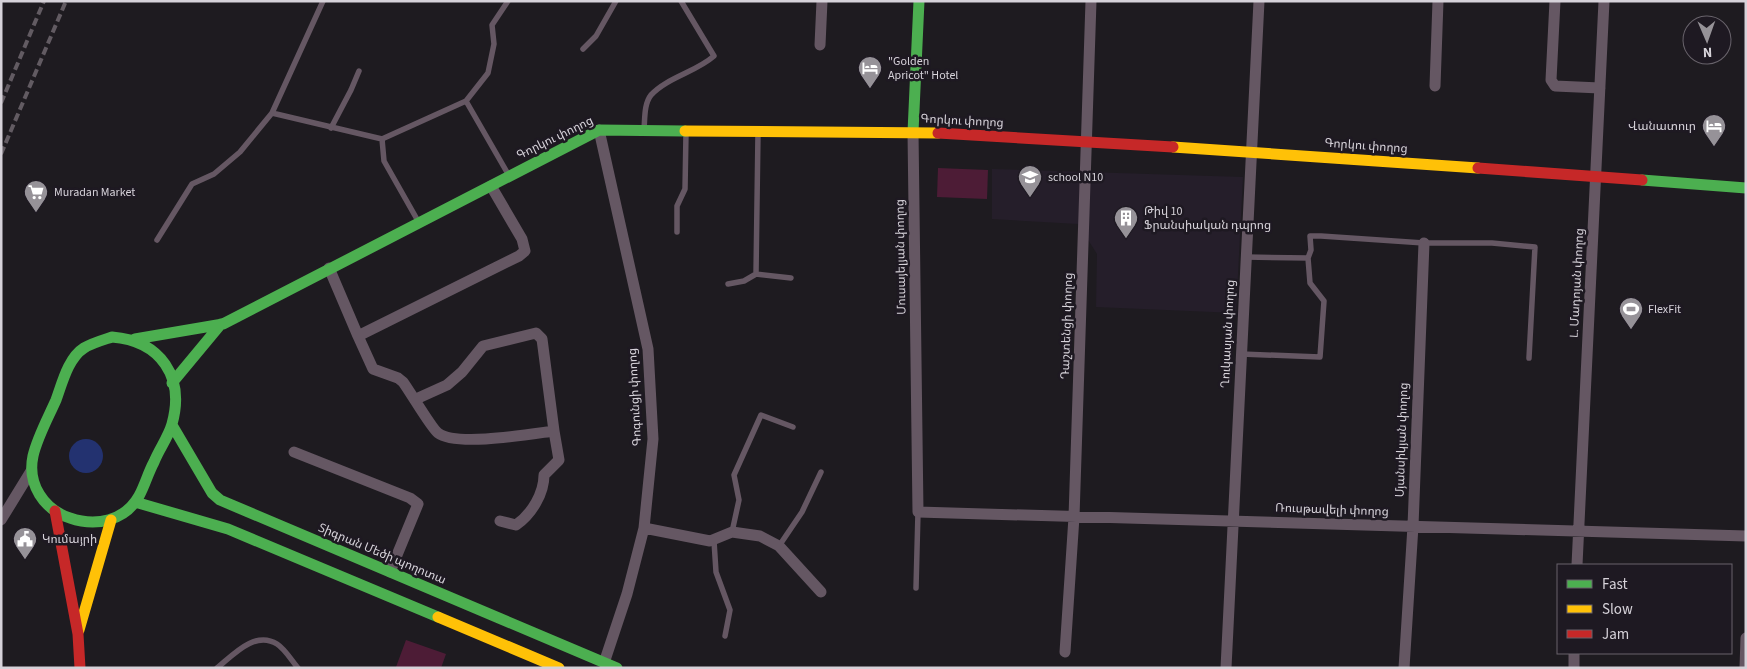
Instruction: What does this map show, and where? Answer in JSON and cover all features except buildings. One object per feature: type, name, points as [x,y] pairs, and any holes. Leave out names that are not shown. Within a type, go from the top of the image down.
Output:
[{"type":"main road","name":"Մուսայելյան փողոց","points":[[913,132],[919,1]]},
{"type":"main road","name":"Գորկու փողոց","points":[[135,339],[222,324],[599,130],[913,132],[1252,151],[1746,188]]},
{"type":"main road","name":"Գորկու փողոց","points":[[172,383],[222,324]]},
{"type":"main road","points":[[125,336],[135,339],[157,352],[167,367],[172,383],[174,405],[172,424],[135,502],[124,513],[111,520],[86,523],[67,518],[55,511],[41,497],[31,471],[33,456],[71,362],[83,348],[112,337],[125,336]]},
{"type":"main road","name":"Տիգրան Մեծի պողոտա","points":[[172,424],[212,493],[220,500],[617,668]]},
{"type":"main road","points":[[135,502],[228,529],[559,668]]},
{"type":"main road","points":[[55,511],[78,634],[80,668]]},
{"type":"main road","points":[[78,634],[111,520]]},
{"type":"street","points":[[820,45],[822,1]]},
{"type":"street","name":"Դաշտենցի փողոց","points":[[1065,652],[1074,517],[1091,1]]},
{"type":"street","name":"Ղուկասյան փողոց","points":[[1226,668],[1259,1]]},
{"type":"street","points":[[1435,86],[1438,1]]},
{"type":"street","points":[[1555,1],[1551,80],[1555,86],[1600,88]]},
{"type":"street","name":"L. Մադոյան փողոց","points":[[1577,564],[1604,1]]},
{"type":"street","name":"Գոգունցի փողոց","points":[[599,130],[648,349],[653,439],[644,528],[626,594],[604,662]]},
{"type":"street","name":"Մուսայելյան փողոց","points":[[913,132],[918,512]]},
{"type":"street","points":[[358,336],[526,251],[522,239],[491,186]]},
{"type":"street","name":"Մյանսիկյան փողոց","points":[[1404,668],[1413,526],[1424,243]]},
{"type":"street","points":[[329,268],[373,369],[398,378],[416,399],[438,434],[453,439],[504,438],[554,431]]},
{"type":"street","points":[[416,399],[447,385],[462,372],[483,346],[536,333],[542,339],[559,460],[544,475],[544,489],[525,519],[516,525],[500,521]]},
{"type":"street","points":[[294,452],[410,498],[418,504],[390,572]]},
{"type":"street","points":[[2,518],[31,471]]},
{"type":"street","name":"Ռուսթավելի փողոց","points":[[918,512],[1746,536]]},
{"type":"street","points":[[644,528],[714,541],[732,532],[760,536],[779,546],[821,592]]},
{"type":"street","points":[[1744,668],[1746,638]]},
{"type":"street","points":[[1574,654],[1574,668]]},
{"type":"lane","points":[[157,240],[192,184],[214,174],[240,152],[272,113],[323,1]]},
{"type":"lane","points":[[272,113],[382,139],[466,101],[488,73],[494,44],[492,25],[508,1]]},
{"type":"lane","points":[[583,49],[596,36],[616,1]]},
{"type":"lane","points":[[644,130],[645,110],[651,96],[714,56],[681,1]]},
{"type":"lane","points":[[331,128],[351,90],[358,71]]},
{"type":"lane","points":[[466,101],[509,176]]},
{"type":"lane","points":[[677,232],[677,206],[685,190],[686,130]]},
{"type":"lane","points":[[756,274],[758,131]]},
{"type":"lane","points":[[382,139],[384,161],[419,223]]},
{"type":"lane","points":[[1241,354],[1320,357],[1324,301],[1310,283],[1308,258],[1311,250],[1310,236],[1424,243],[1492,243],[1535,247],[1529,358]]},
{"type":"lane","points":[[1246,257],[1308,258]]},
{"type":"lane","points":[[728,284],[744,281],[756,274],[791,278]]},
{"type":"lane","points":[[732,532],[739,500],[734,475],[761,415],[793,427]]},
{"type":"lane","points":[[779,546],[802,512],[821,472]]},
{"type":"lane","points":[[916,588],[918,512]]},
{"type":"lane","points":[[714,541],[716,572],[730,610],[725,636]]},
{"type":"lane","points":[[216,668],[247,643],[268,641],[278,644],[298,668]]},
{"type":"shaded area","points":[[938,168],[988,170],[987,199],[937,197]]},
{"type":"shaded area","points":[[992,169],[1243,177],[1236,313],[1096,307],[1097,254],[1078,224],[992,219]]},
{"type":"shaded area","points":[[406,640],[446,654],[441,668],[396,667]]},
{"type":"water","points":[[86,439],[98,444],[103,456],[98,468],[86,473],[74,468],[69,456],[74,444]]},
{"type":"railway","points":[[1,103],[44,1]]},
{"type":"railway","points":[[1,154],[66,1]]},
{"type":"traffic: fast","points":[[913,132],[919,1]]},
{"type":"traffic: fast","points":[[135,339],[223,324],[599,130],[685,131]]},
{"type":"traffic: fast","points":[[1642,180],[1746,188]]},
{"type":"traffic: fast","points":[[172,383],[221,324]]},
{"type":"traffic: fast","points":[[112,337],[129,340],[144,346],[156,354],[165,364],[172,377],[175,391],[175,407],[168,434],[141,492],[133,504],[126,511],[109,520],[100,522],[80,521],[61,514],[45,502],[35,486],[32,466],[33,456],[66,372],[74,358],[78,352],[87,346],[112,337]]},
{"type":"traffic: fast","points":[[172,425],[212,493],[220,500],[617,668]]},
{"type":"traffic: fast","points":[[135,502],[228,529],[438,617]]},
{"type":"traffic: slow","points":[[685,131],[938,133]]},
{"type":"traffic: slow","points":[[1173,147],[1478,168]]},
{"type":"traffic: slow","points":[[79,630],[111,520]]},
{"type":"traffic: slow","points":[[438,617],[559,668]]},
{"type":"traffic: jam","points":[[938,133],[1173,147]]},
{"type":"traffic: jam","points":[[1478,168],[1642,180]]},
{"type":"traffic: jam","points":[[55,511],[78,634],[80,668]]},
{"type":"place","name":"\"Golden Apricot\" Hotel","points":[[870,89]]},
{"type":"place","name":"Վանատուր","points":[[1714,147]]},
{"type":"place","name":"school N10","points":[[1030,198]]},
{"type":"place","name":"Muradan Market","points":[[36,213]]},
{"type":"place","name":"Թիվ 10 Ֆրանսիական դպրոց","points":[[1126,239]]},
{"type":"place","name":"FlexFit","points":[[1631,330]]},
{"type":"place","name":"Կումայրի","points":[[25,560]]}]
